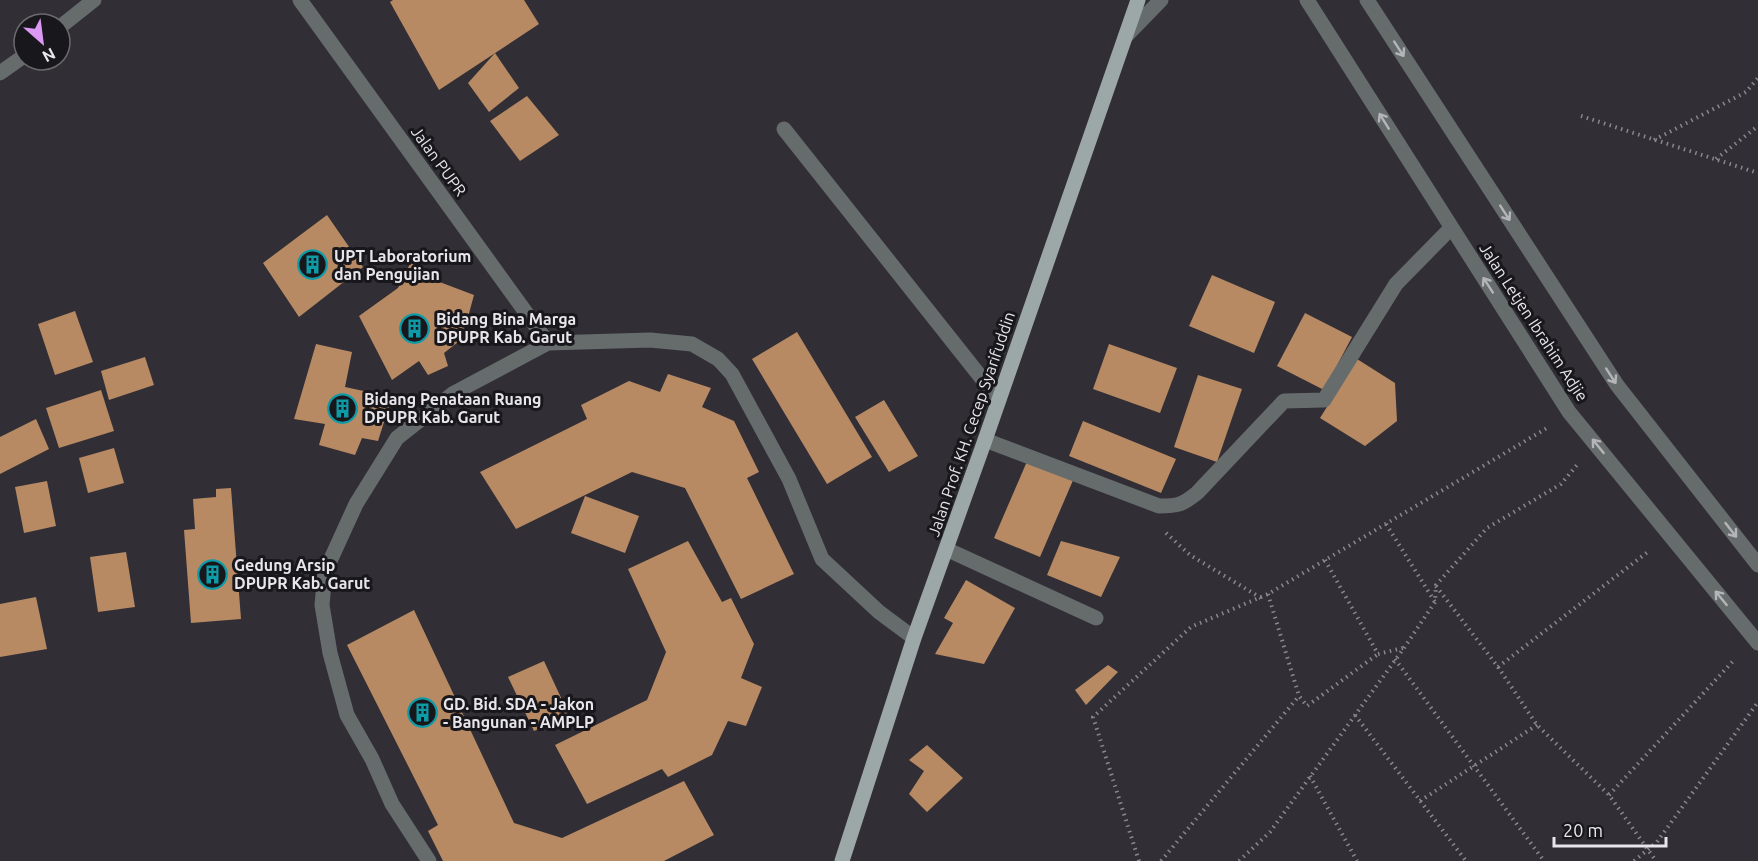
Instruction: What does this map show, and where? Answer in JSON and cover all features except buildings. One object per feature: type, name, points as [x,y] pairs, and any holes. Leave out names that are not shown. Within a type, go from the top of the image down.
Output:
[{"type":"main road","name":"Jalan Prof. KH. Cecep Syarifuddin","points":[[842,861],[914,638],[1138,0]]},
{"type":"street","points":[[72,17],[94,0]]},
{"type":"street","name":"Jalan PUPR","points":[[300,0],[548,344]]},
{"type":"street","points":[[1125,38],[1161,0]]},
{"type":"street","name":"Jalan Letjen Ibrahim Adjie","points":[[1308,0],[1569,412],[1756,641]]},
{"type":"street","points":[[1367,0],[1617,385],[1758,565]]},
{"type":"street","points":[[784,129],[999,400]]},
{"type":"street","points":[[985,440],[1159,506],[1184,504],[1284,400],[1324,400],[1396,284],[1451,228]]},
{"type":"street","points":[[429,861],[392,804],[372,759],[347,714],[330,653],[322,605],[324,572],[356,504],[397,438],[454,393],[548,344],[650,340],[692,344],[717,359],[732,374],[789,479],[822,560],[879,612],[914,638]]},
{"type":"street","points":[[946,549],[1096,618]]},
{"type":"path","points":[[1654,140],[1746,92],[1758,78]]},
{"type":"path","points":[[1581,117],[1758,173]]},
{"type":"path","points":[[1716,159],[1758,126]]},
{"type":"path","points":[[1139,861],[1093,717],[1191,627],[1262,598],[1544,430],[1569,412]]},
{"type":"path","points":[[1239,861],[1270,832],[1404,648],[1435,602],[1436,585],[1487,528],[1561,484],[1598,447]]},
{"type":"path","points":[[1386,524],[1435,602]]},
{"type":"path","points":[[1165,531],[1190,555],[1262,598]]},
{"type":"path","points":[[1498,667],[1670,535]]},
{"type":"path","points":[[1325,560],[1378,654]]},
{"type":"path","points":[[1436,585],[1498,667],[1537,725],[1609,795],[1656,861]]},
{"type":"path","points":[[1268,594],[1299,696],[1307,706],[1378,654],[1404,648]]},
{"type":"path","points":[[1609,795],[1756,641]]},
{"type":"path","points":[[1395,659],[1544,861]]},
{"type":"path","points":[[1161,861],[1299,696]]},
{"type":"path","points":[[1634,861],[1657,842],[1758,702]]},
{"type":"path","points":[[1355,715],[1466,861]]},
{"type":"path","points":[[1420,801],[1537,725]]},
{"type":"path","points":[[1310,776],[1357,861]]},
{"type":"place","name":"UPT Laboratorium dan Pengujian","points":[[313,265]]},
{"type":"place","name":"Bidang Bina Marga DPUPR Kab. Garut","points":[[415,328]]},
{"type":"place","name":"Bidang Penataan Ruang DPUPR Kab. Garut","points":[[343,408]]},
{"type":"place","name":"Gedung Arsip DPUPR Kab. Garut","points":[[213,574]]},
{"type":"place","name":"GD. Bid. SDA - Jakon - Bangunan - AMPLP","points":[[422,713]]}]
